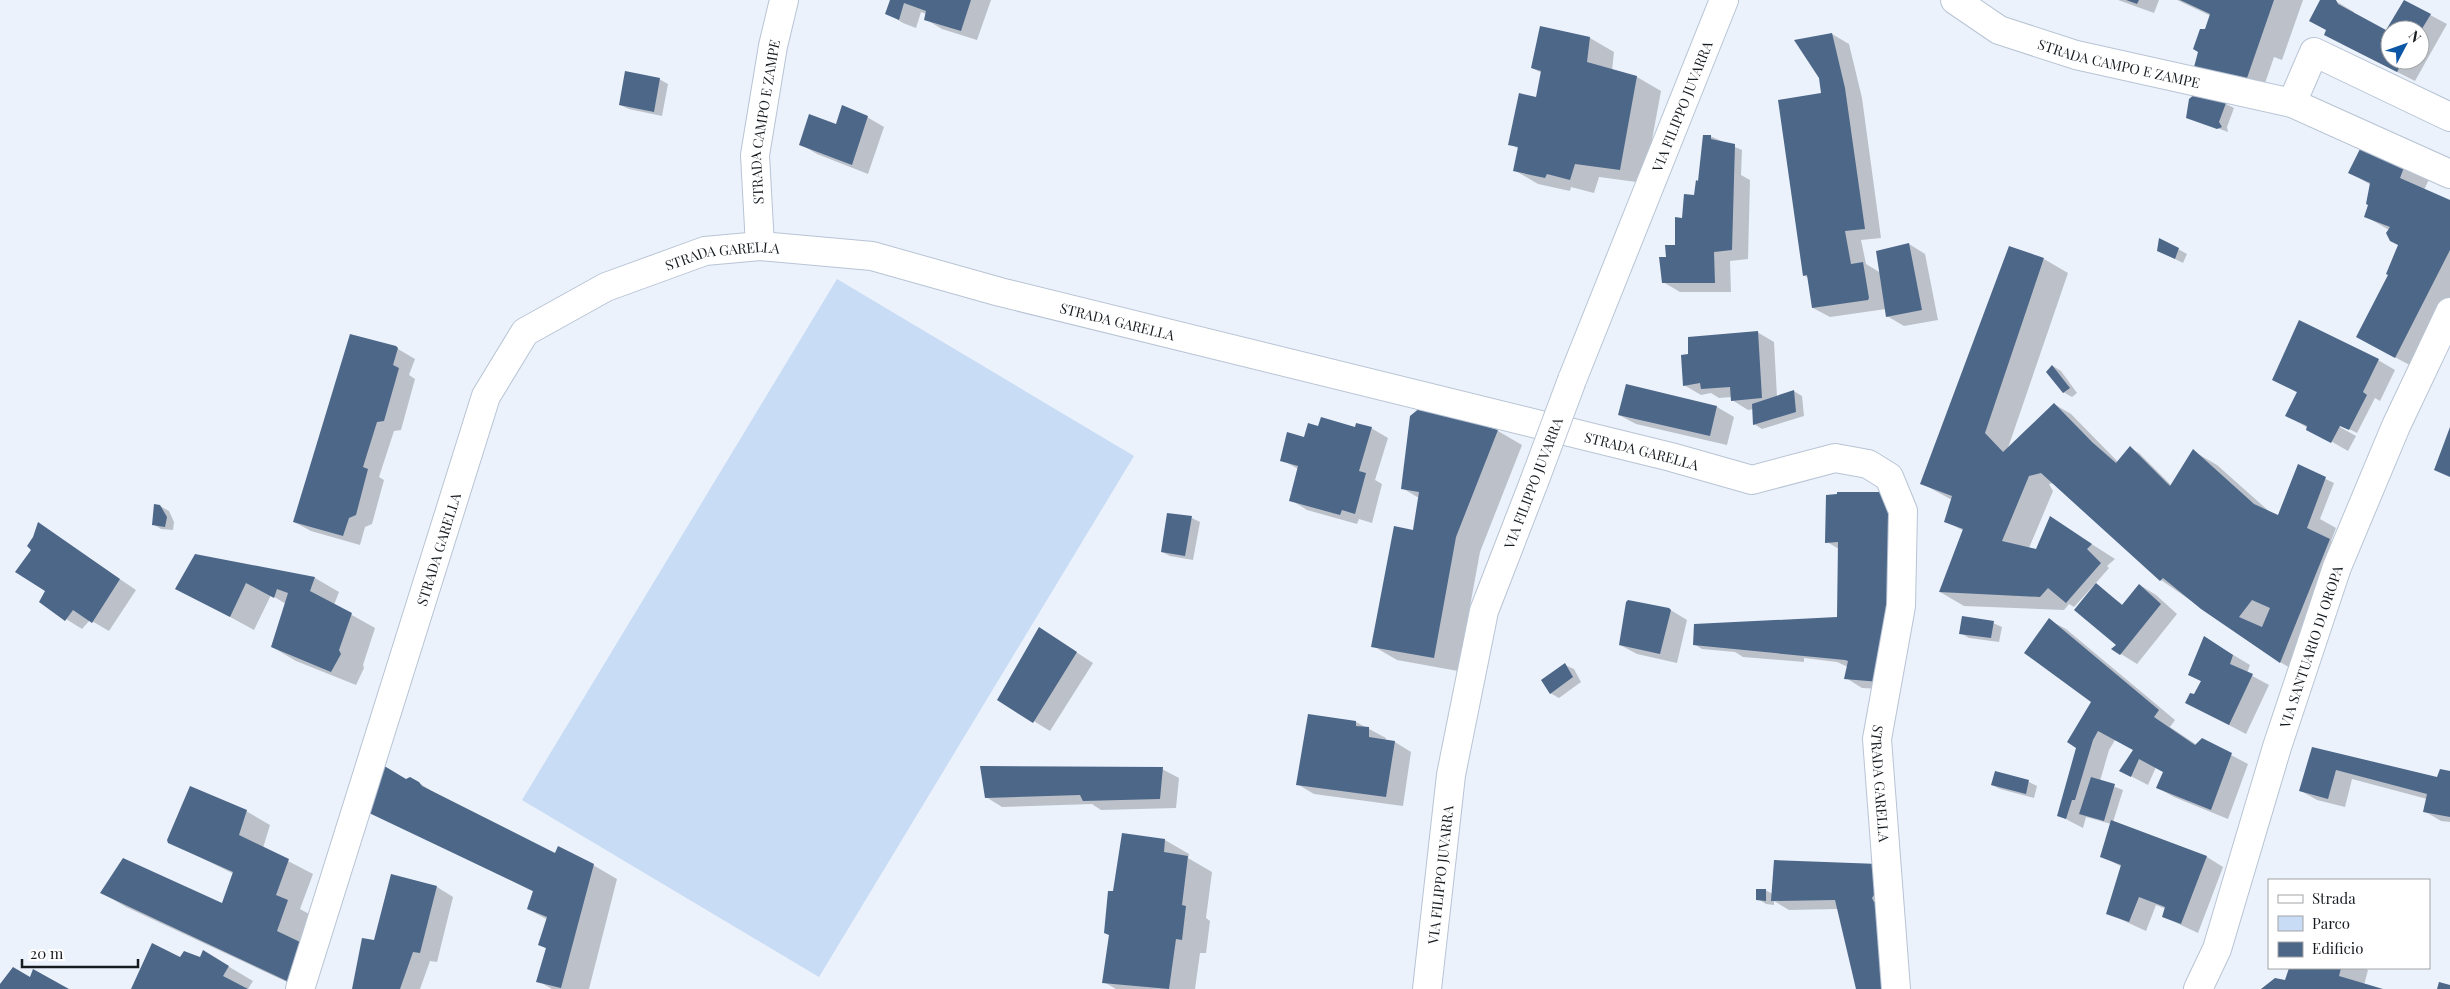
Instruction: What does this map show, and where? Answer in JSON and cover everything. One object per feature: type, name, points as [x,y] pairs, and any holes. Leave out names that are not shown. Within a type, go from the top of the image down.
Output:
[{"type":"street","name":"STRADA CAMPO E ZAMPE","points":[[760,246],[755,155],[773,46],[784,0]]},
{"type":"street","name":"VIA FILIPPO JUVARRA","points":[[1426,989],[1451,775],[1484,611],[1572,380],[1724,0]]},
{"type":"street","name":"STRADA CAMPO E ZAMPE","points":[[1955,0],[1999,30],[2076,55],[2292,103],[2450,174]]},
{"type":"street","points":[[2292,103],[2314,52],[2450,117]]},
{"type":"street","name":"STRADA GARELLA","points":[[300,989],[486,396],[525,332],[606,287],[696,254],[705,251],[760,246],[872,256],[1000,292],[1662,454],[1752,480],[1835,458],[1868,464],[1889,477],[1903,511],[1901,606],[1877,740],[1896,989]]},
{"type":"street","name":"VIA SANTUARIO DI OROPA","points":[[2198,989],[2217,949],[2277,747],[2337,567],[2396,426],[2450,312]]},
{"type":"green space","points":[[837,279],[1134,456],[819,977],[522,800]]},
{"type":"building","points":[[890,0],[971,0],[961,31],[924,20],[926,11],[904,3],[899,20],[885,14]]},
{"type":"building","points":[[2126,0],[2139,0],[2137,4]]},
{"type":"building","points":[[2180,0],[2274,0],[2246,81],[2194,67],[2198,52],[2193,49],[2200,29],[2205,29],[2210,14]]},
{"type":"building","points":[[2320,0],[2336,0],[2338,4],[2380,27],[2380,63],[2324,35],[2326,30],[2309,21]]},
{"type":"building","points":[[2404,0],[2431,14],[2427,20],[2392,20]]},
{"type":"building","points":[[1540,26],[1590,37],[1587,62],[1637,76],[1620,170],[1575,164],[1570,180],[1547,174],[1545,178],[1513,171],[1518,147],[1508,145],[1519,93],[1536,97],[1541,71],[1531,68]]},
{"type":"building","points":[[1832,33],[1845,88],[1865,229],[1845,231],[1851,264],[1863,262],[1869,298],[1868,300],[1812,308],[1807,275],[1803,276],[1778,100],[1821,93],[1819,78],[1794,40]]},
{"type":"building","points":[[625,71],[660,78],[654,112],[619,105]]},
{"type":"building","points":[[2196,93],[2226,103],[2219,122],[2222,127],[2217,129],[2186,118],[2189,99]]},
{"type":"building","points":[[842,105],[868,116],[852,165],[799,145],[809,114],[836,124]]},
{"type":"building","points":[[1703,135],[1711,135],[1711,139],[1735,144],[1732,250],[1714,252],[1715,283],[1662,283],[1659,257],[1666,257],[1665,245],[1675,245],[1675,217],[1682,218],[1684,194],[1694,195],[1696,180],[1698,181]]},
{"type":"building","points":[[2362,145],[2406,162],[2400,178],[2450,200],[2450,250],[2395,358],[2356,337],[2388,275],[2386,274],[2398,245],[2390,241],[2386,233],[2390,227],[2364,217],[2368,205],[2366,204],[2370,183],[2348,173]]},
{"type":"building","points":[[2159,238],[2179,248],[2175,259],[2157,251]]},
{"type":"building","points":[[1909,243],[1922,310],[1886,317],[1876,251]]},
{"type":"building","points":[[2009,246],[2044,258],[1985,433],[2003,452],[2054,403],[2092,442],[2116,463],[2130,446],[2170,486],[2193,449],[2254,504],[2278,515],[2298,464],[2326,477],[2307,528],[2330,539],[2280,663],[2201,609],[2163,578],[2160,581],[2041,473],[2029,476],[2002,541],[2036,549],[2050,516],[2092,544],[2087,549],[2101,563],[2066,603],[2048,588],[2040,597],[1939,592],[1963,529],[1944,522],[1952,496],[1920,484]],"holes":[[[2252,600],[2270,608],[2262,627],[2239,617]]]},
{"type":"building","points":[[2299,320],[2379,359],[2363,392],[2367,395],[2349,430],[2340,426],[2331,443],[2306,430],[2307,426],[2285,416],[2297,392],[2272,380]]},
{"type":"building","points":[[1758,331],[1762,398],[1731,401],[1730,387],[1701,389],[1700,383],[1683,386],[1681,355],[1688,354],[1688,337]]},
{"type":"building","points":[[350,334],[396,346],[398,348],[393,365],[399,368],[384,421],[377,422],[363,467],[368,469],[356,515],[349,518],[343,536],[293,522]]},
{"type":"building","points":[[2052,365],[2070,388],[2063,393],[2046,372]]},
{"type":"building","points":[[1626,384],[1717,406],[1710,436],[1618,415]]},
{"type":"building","points":[[1794,390],[1796,412],[1753,425],[1752,404]]},
{"type":"building","points":[[1421,407],[1498,430],[1456,537],[1434,658],[1371,647],[1394,526],[1413,530],[1419,492],[1401,489],[1410,416]]},
{"type":"building","points":[[1321,417],[1355,427],[1356,423],[1372,427],[1359,471],[1366,473],[1355,514],[1342,510],[1340,515],[1289,501],[1298,466],[1280,461],[1287,432],[1304,437],[1308,423],[1318,426]]},
{"type":"building","points":[[2450,427],[2450,477],[2434,470]]},
{"type":"building","points":[[1837,492],[1888,492],[1889,601],[1880,682],[1844,679],[1848,661],[1845,660],[1693,645],[1694,624],[1837,617],[1838,542],[1825,543],[1826,495],[1837,494]]},
{"type":"building","points":[[154,504],[160,505],[167,517],[165,527],[152,525]]},
{"type":"building","points":[[1167,513],[1192,516],[1185,556],[1161,552]]},
{"type":"building","points":[[38,522],[120,579],[92,623],[73,610],[65,621],[39,602],[45,591],[15,572],[31,550],[27,546],[33,537]]},
{"type":"building","points":[[195,554],[315,577],[310,591],[352,613],[339,650],[341,654],[331,672],[271,647],[288,593],[277,589],[274,598],[246,583],[230,617],[175,589]]},
{"type":"building","points":[[2096,583],[2122,605],[2139,584],[2161,604],[2120,655],[2111,649],[2116,645],[2074,610]]},
{"type":"building","points":[[1628,600],[1671,610],[1660,654],[1619,645],[1626,602]]},
{"type":"building","points":[[1962,616],[1994,621],[1991,638],[1959,634]]},
{"type":"building","points":[[2049,618],[2159,710],[2154,717],[2195,745],[2202,738],[2232,753],[2211,810],[2156,788],[2163,772],[2139,759],[2131,777],[2119,771],[2133,750],[2098,731],[2093,740],[2075,800],[2072,800],[2066,819],[2057,816],[2076,748],[2067,742],[2091,702],[2024,653]]},
{"type":"building","points":[[1039,627],[1077,652],[1033,723],[997,700]]},
{"type":"building","points":[[2204,636],[2233,655],[2230,664],[2253,674],[2229,725],[2185,703],[2190,693],[2194,694],[2201,681],[2188,675]]},
{"type":"building","points":[[1565,663],[1573,677],[1550,694],[1541,680]]},
{"type":"building","points":[[1308,714],[1356,721],[1356,726],[1369,727],[1369,737],[1395,741],[1386,797],[1296,785]]},
{"type":"building","points":[[2312,747],[2437,777],[2440,769],[2450,771],[2450,817],[2423,812],[2427,794],[2336,770],[2328,799],[2299,791]]},
{"type":"building","points":[[381,764],[406,779],[410,777],[422,786],[555,853],[558,846],[594,864],[561,988],[536,982],[546,948],[538,945],[547,917],[527,909],[533,891],[367,812]]},
{"type":"building","points":[[980,766],[1163,767],[1160,799],[1083,801],[1080,795],[985,798]]},
{"type":"building","points":[[1995,771],[2029,780],[2026,794],[1991,785]]},
{"type":"building","points":[[2091,777],[2115,784],[2104,821],[2079,814]]},
{"type":"building","points":[[190,786],[247,810],[239,835],[289,859],[276,895],[288,900],[277,931],[300,942],[289,982],[100,893],[123,858],[222,903],[233,872],[168,843],[167,840]]},
{"type":"building","points":[[2111,820],[2207,856],[2181,924],[2162,917],[2165,907],[2139,897],[2129,922],[2106,914],[2121,865],[2100,857]]},
{"type":"building","points":[[1122,833],[1165,839],[1164,852],[1188,856],[1182,905],[1186,906],[1182,940],[1176,939],[1169,989],[1102,983],[1109,935],[1104,933],[1108,891],[1113,891]]},
{"type":"building","points":[[1774,860],[1879,864],[1883,881],[1872,898],[1874,902],[1880,902],[1889,989],[1856,989],[1835,900],[1771,901]]},
{"type":"building","points":[[391,874],[437,886],[420,953],[413,952],[400,989],[352,989],[362,938],[374,940]]},
{"type":"building","points":[[1756,889],[1766,889],[1766,901],[1756,900]]},
{"type":"building","points":[[152,943],[180,957],[184,951],[200,957],[203,950],[229,966],[223,976],[248,989],[131,989]]},
{"type":"building","points":[[13,967],[30,977],[33,969],[69,989],[0,989],[0,984]]},
{"type":"building","points":[[2289,969],[2341,969],[2339,976],[2383,989],[2261,989],[2275,978],[2285,980]]},
{"type":"building","points":[[2439,982],[2450,985],[2450,989],[2437,989]]}]
